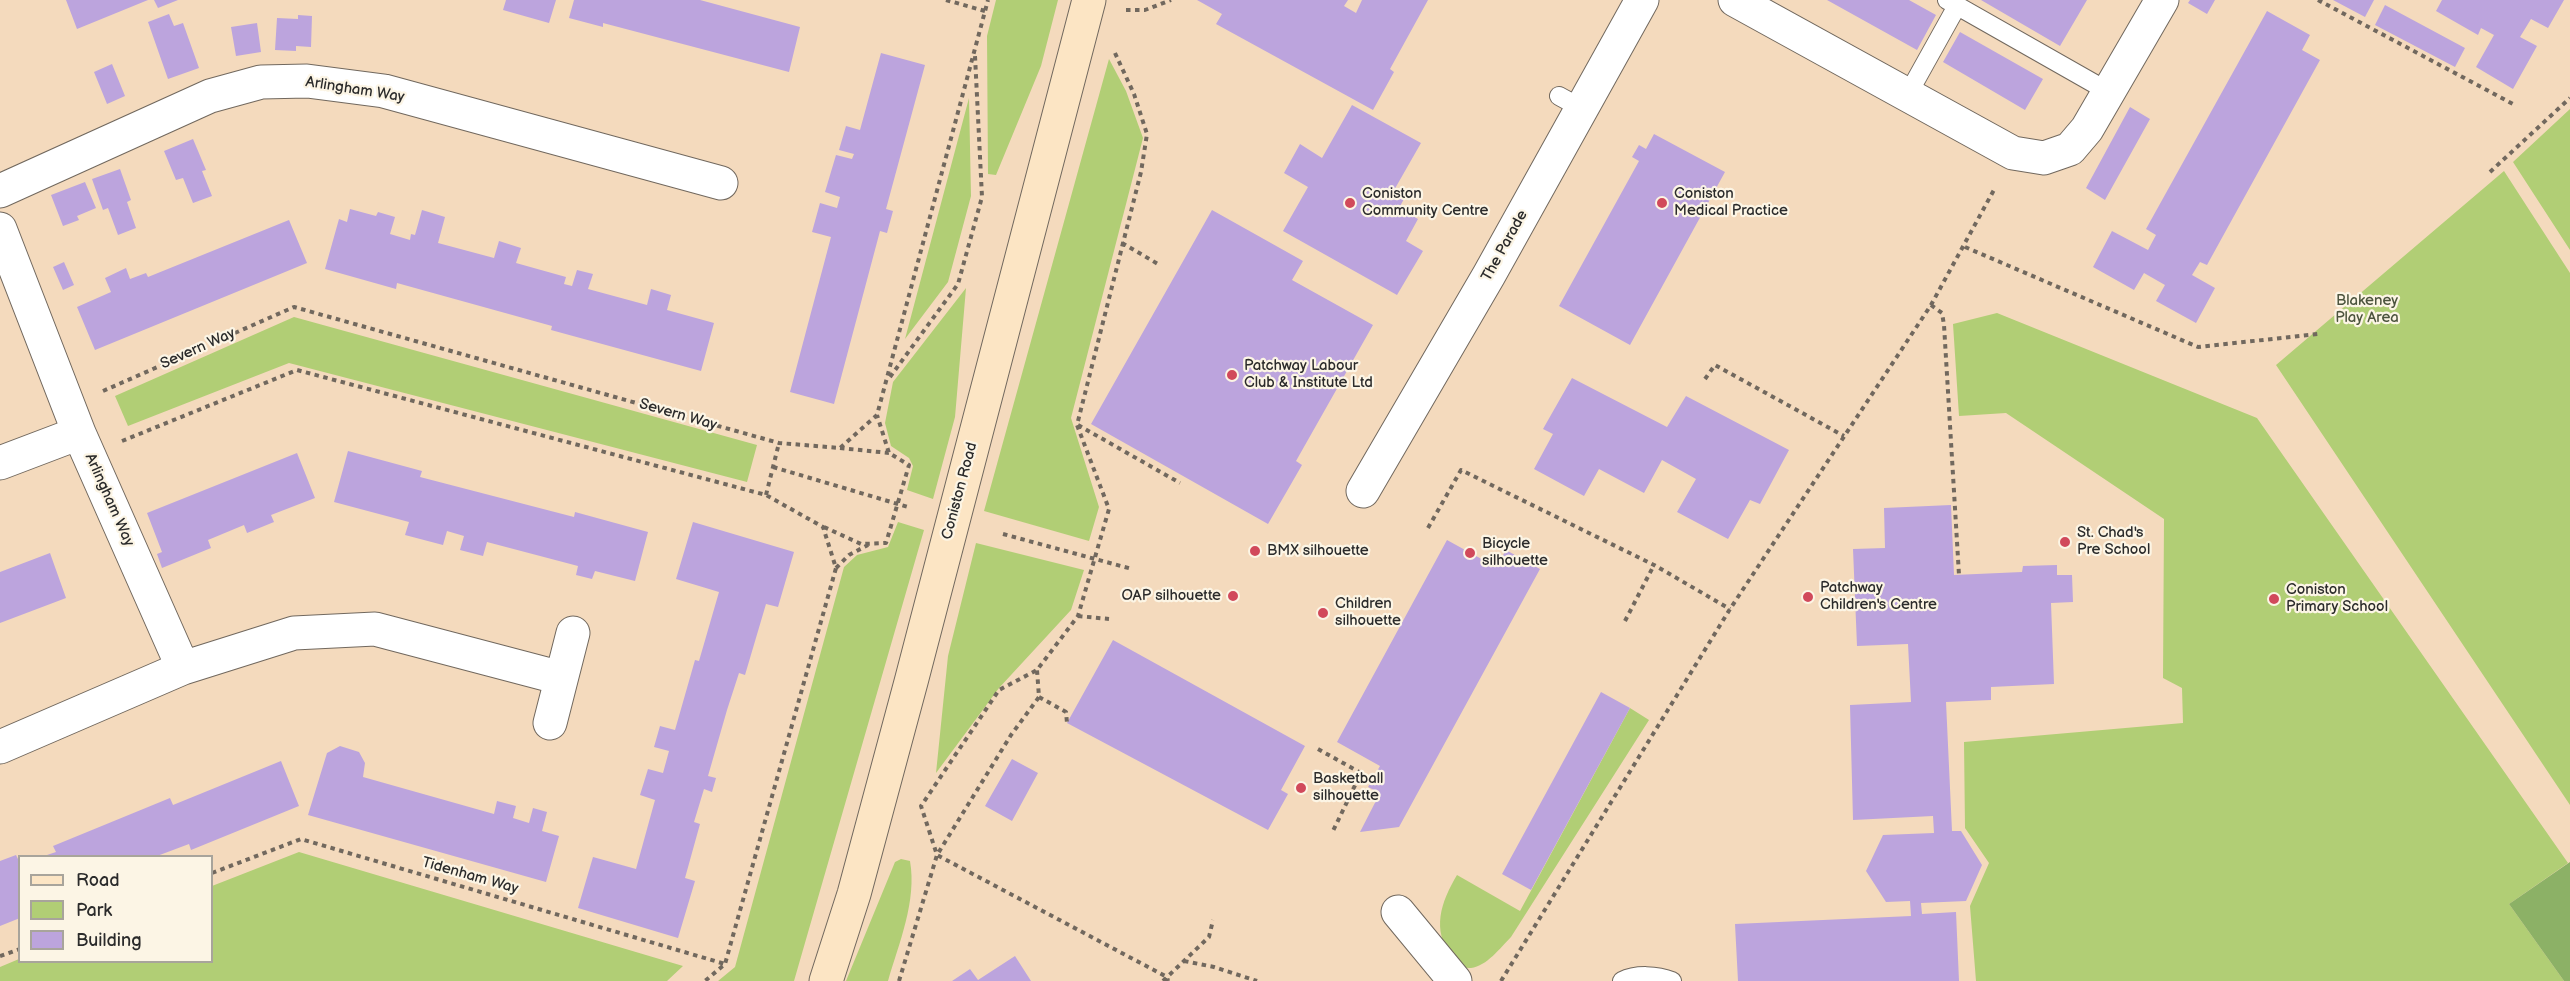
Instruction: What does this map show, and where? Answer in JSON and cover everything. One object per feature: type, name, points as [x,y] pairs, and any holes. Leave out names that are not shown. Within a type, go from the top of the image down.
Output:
[{"type":"street","name":"The Parade","points":[[1363,491],[1489,275],[1570,102],[1642,0]]},
{"type":"street","points":[[1736,0],[2013,153],[2044,158],[2070,149],[2087,129],[2162,0]]},
{"type":"street","name":"Coniston Road","points":[[826,981],[854,894],[1097,9]]},
{"type":"street","name":"Arlingham Way","points":[[0,191],[210,96],[261,82],[308,81],[384,91],[721,183]]},
{"type":"street","name":"Arlingham Way","points":[[0,229],[79,431],[183,668]]},
{"type":"street","points":[[0,463],[79,431]]},
{"type":"street","points":[[0,747],[183,668],[294,633],[375,629],[561,678]]},
{"type":"street","points":[[550,723],[573,633]]},
{"type":"street","points":[[1398,912],[1455,981]]},
{"type":"lane","points":[[1908,94],[1952,3],[2109,92]]},
{"type":"lane","points":[[1622,981],[1630,977],[1661,977],[1672,981]]},
{"type":"path","points":[[945,0],[985,11]]},
{"type":"path","points":[[840,448],[877,415],[988,0]]},
{"type":"path","points":[[1171,0],[1145,10],[1097,9],[1134,94],[1147,134],[1141,172],[1077,425],[1109,509],[1078,616],[1037,670],[999,690],[921,806],[937,855],[1166,980],[1209,937],[1213,920]]},
{"type":"path","points":[[2318,0],[2513,104]]},
{"type":"path","points":[[887,381],[958,284],[982,197],[975,52]]},
{"type":"path","points":[[2490,172],[2570,98]]},
{"type":"path","points":[[1500,981],[1730,609],[1931,304],[1965,247],[2013,153]]},
{"type":"path","points":[[1122,243],[1158,264]]},
{"type":"path","points":[[1965,247],[2198,347],[2319,334]]},
{"type":"path","points":[[1931,304],[1942,313],[1944,324],[1959,575]]},
{"type":"path","name":"Severn Way","points":[[79,431],[294,307],[779,443],[889,453]]},
{"type":"path","points":[[1705,379],[1715,364],[1844,436]]},
{"type":"path","points":[[79,431],[297,370],[766,495],[823,527],[869,545]]},
{"type":"path","points":[[705,981],[725,964],[836,568],[849,555],[869,545],[886,543],[898,504],[909,465],[889,453],[877,415]]},
{"type":"path","points":[[1077,425],[1180,483]]},
{"type":"path","points":[[766,495],[779,443]]},
{"type":"path","points":[[773,468],[908,507]]},
{"type":"path","points":[[1428,528],[1461,470],[1654,565],[1730,609]]},
{"type":"path","points":[[823,527],[836,568]]},
{"type":"path","points":[[1003,534],[1132,569]]},
{"type":"path","points":[[1625,621],[1654,565]]},
{"type":"path","points":[[1078,616],[1109,619]]},
{"type":"path","points":[[899,981],[937,855],[1011,735],[1039,697],[1037,670]]},
{"type":"path","points":[[1039,697],[1066,712],[1067,723]]},
{"type":"path","points":[[1317,749],[1361,773],[1332,834]]},
{"type":"path","name":"Tidenham Way","points":[[213,873],[301,838],[725,964]]},
{"type":"path","points":[[0,956],[18,950]]},
{"type":"path","points":[[1184,961],[1214,967],[1257,981]]},
{"type":"green space","points":[[996,0],[1058,0],[1041,66],[996,175],[988,174],[987,36]]},
{"type":"green space","points":[[1109,59],[1126,91],[1143,138],[1071,418],[1099,507],[1089,541],[984,511]]},
{"type":"green space","points":[[969,98],[971,196],[948,282],[905,339]]},
{"type":"green space","points":[[2570,109],[2570,250],[2513,162]]},
{"type":"green space","name":"Blakeney Play Area","points":[[2504,171],[2570,273],[2570,805],[2276,365]]},
{"type":"green space","points":[[966,288],[955,417],[933,499],[907,490],[913,466],[909,458],[891,446],[885,423],[893,382]]},
{"type":"green space","name":"Coniston Primary School","points":[[1997,313],[2257,418],[2568,863],[2509,904],[2564,981],[1976,981],[1970,906],[1989,863],[1965,828],[1964,742],[2183,723],[2182,688],[2163,678],[2164,519],[2006,413],[1959,416],[1953,324]]},
{"type":"green space","points":[[294,317],[757,445],[747,482],[289,363],[128,426],[115,396]]},
{"type":"green space","points":[[898,522],[924,530],[794,981],[718,981],[735,967],[844,567],[857,555],[888,547]]},
{"type":"green space","points":[[976,543],[1084,570],[1071,610],[999,688],[936,773],[948,656]]},
{"type":"green space","points":[[1630,708],[1649,720],[1511,937],[1493,956],[1477,967],[1465,968],[1460,965],[1446,947],[1440,926],[1443,906],[1457,875],[1520,911]]},
{"type":"green space","points":[[299,852],[683,966],[667,981],[0,981],[0,967],[18,959],[18,963],[213,963],[213,886]]},
{"type":"green space","points":[[901,859],[910,861],[911,891],[906,922],[888,981],[846,981],[895,862]]},
{"type":"green space","points":[[2570,862],[2570,981],[2564,981],[2509,904]]},
{"type":"building","points":[[66,0],[148,0],[77,29]]},
{"type":"building","points":[[154,0],[178,0],[158,8]]},
{"type":"building","points":[[506,0],[556,0],[549,23],[503,10]]},
{"type":"building","points":[[574,0],[700,0],[800,27],[789,72],[603,23],[603,27],[569,18]]},
{"type":"building","points":[[1197,0],[1348,0],[1344,6],[1356,13],[1362,0],[1428,0],[1390,69],[1394,72],[1373,110],[1216,24],[1222,14]]},
{"type":"building","points":[[1827,0],[1909,0],[1936,15],[1917,50]]},
{"type":"building","points":[[1981,0],[2087,0],[2060,46]]},
{"type":"building","points":[[2190,0],[2215,0],[2207,14],[2188,3]]},
{"type":"building","points":[[2333,0],[2374,0],[2365,17]]},
{"type":"building","points":[[2442,0],[2564,0],[2548,28],[2531,19],[2520,37],[2537,46],[2513,89],[2476,67],[2494,35],[2481,28],[2478,35],[2436,11]]},
{"type":"building","points":[[2385,5],[2465,48],[2455,67],[2375,25]]},
{"type":"building","points":[[2267,11],[2310,35],[2302,50],[2320,60],[2207,265],[2200,262],[2192,275],[2215,288],[2196,323],[2156,301],[2165,285],[2144,273],[2134,290],[2093,267],[2112,231],[2148,250],[2156,235],[2146,229]]},
{"type":"building","points":[[169,14],[174,26],[183,23],[199,68],[168,79],[148,22]]},
{"type":"building","points":[[298,15],[312,16],[311,47],[296,46],[296,51],[275,50],[277,18],[298,19]]},
{"type":"building","points":[[257,23],[261,52],[236,56],[231,27]]},
{"type":"building","points":[[1960,32],[2043,79],[2025,110],[1943,62]]},
{"type":"building","points":[[881,53],[925,65],[886,209],[893,211],[887,233],[880,231],[834,404],[790,392],[831,237],[812,232],[820,203],[837,208],[840,197],[825,192],[836,155],[852,159],[854,154],[839,150],[846,126],[860,130]]},
{"type":"building","points":[[112,64],[125,96],[107,104],[94,72]]},
{"type":"building","name":"Coniston Community Centre","points":[[1352,105],[1421,143],[1393,192],[1404,199],[1399,208],[1418,219],[1406,241],[1423,251],[1397,295],[1283,231],[1308,187],[1284,173],[1300,144],[1322,158]]},
{"type":"building","points":[[2130,107],[2150,119],[2105,200],[2086,188]]},
{"type":"building","points":[[1654,134],[1725,172],[1630,345],[1559,306],[1639,161],[1632,157],[1639,145],[1646,149]]},
{"type":"building","points":[[193,139],[206,170],[202,171],[212,196],[193,203],[183,178],[176,180],[164,151]]},
{"type":"building","points":[[120,169],[131,200],[127,202],[136,228],[118,235],[108,208],[103,210],[92,179]]},
{"type":"building","points":[[85,182],[96,208],[77,216],[79,220],[63,226],[51,195]]},
{"type":"building","points":[[350,209],[376,216],[378,212],[395,217],[390,234],[410,240],[411,234],[415,235],[422,210],[445,217],[438,243],[494,258],[499,241],[521,248],[516,263],[566,277],[564,284],[572,286],[577,270],[593,274],[588,289],[647,305],[651,289],[671,295],[667,310],[714,323],[701,371],[551,330],[552,326],[397,283],[396,289],[325,269],[339,219],[347,222]]},
{"type":"building","name":"Patchway Labour Club & Institute Ltd","points":[[1212,210],[1303,261],[1292,280],[1373,325],[1296,461],[1302,465],[1268,524],[1091,424]]},
{"type":"building","points":[[289,220],[307,263],[95,350],[77,307],[111,292],[105,278],[126,268],[130,279],[146,273],[148,277]]},
{"type":"building","points":[[64,262],[74,285],[63,290],[53,267]]},
{"type":"building","points":[[1572,378],[1667,427],[1686,396],[1789,450],[1760,504],[1750,500],[1728,539],[1677,512],[1696,479],[1662,460],[1644,493],[1599,469],[1584,496],[1534,469],[1553,434],[1543,429]]},
{"type":"building","points":[[348,451],[422,471],[420,477],[574,517],[575,512],[648,532],[635,581],[595,571],[592,579],[576,575],[578,566],[487,542],[483,556],[460,550],[464,536],[447,531],[443,545],[405,535],[409,522],[334,502]]},
{"type":"building","points":[[297,453],[315,498],[271,515],[274,522],[247,533],[244,525],[208,540],[211,548],[162,568],[157,554],[162,552],[147,513]]},
{"type":"building","points":[[1951,505],[1954,575],[2022,572],[2023,566],[2057,565],[2057,575],[2072,575],[2073,602],[2051,603],[2054,684],[1991,687],[1991,700],[1946,702],[1952,831],[1961,831],[1982,865],[1966,901],[1921,903],[1922,914],[1956,912],[1959,981],[1738,981],[1735,924],[1911,916],[1910,901],[1886,902],[1866,871],[1883,835],[1934,833],[1933,816],[1853,820],[1850,705],[1911,702],[1908,644],[1857,646],[1853,549],[1885,548],[1884,508]]},
{"type":"building","points":[[693,522],[794,552],[778,607],[766,604],[745,675],[739,673],[727,710],[708,776],[716,778],[712,792],[704,789],[694,822],[700,824],[685,878],[695,881],[678,938],[578,908],[593,857],[636,869],[655,800],[640,795],[648,769],[663,773],[669,751],[654,747],[660,726],[675,730],[695,660],[699,661],[719,592],[676,579]]},
{"type":"building","points":[[1447,540],[1496,567],[1506,550],[1540,569],[1399,827],[1360,832],[1380,793],[1368,787],[1380,766],[1337,742]]},
{"type":"building","points":[[50,553],[66,598],[0,623],[0,572]]},
{"type":"building","points":[[1113,640],[1305,746],[1281,790],[1288,794],[1268,830],[1067,723]]},
{"type":"building","points":[[1601,692],[1630,708],[1531,890],[1502,874]]},
{"type":"building","points":[[340,746],[359,752],[365,763],[363,777],[494,814],[497,801],[516,806],[513,818],[529,823],[533,808],[547,812],[542,831],[559,836],[546,882],[308,815],[327,753]]},
{"type":"building","points":[[1012,759],[1038,773],[1012,821],[985,806]]},
{"type":"building","points":[[281,761],[299,806],[191,850],[189,844],[160,855],[47,855],[56,852],[53,846],[170,798],[173,805]]},
{"type":"building","points":[[16,855],[18,859],[18,919],[0,926],[0,861]]},
{"type":"building","points":[[1015,956],[1031,981],[952,981],[970,969],[978,980]]},
{"type":"place","name":"Coniston Community Centre","points":[[1350,203]]},
{"type":"place","name":"Coniston Medical Practice","points":[[1662,203]]},
{"type":"place","name":"Patchway Labour Club & Institute Ltd","points":[[1232,375]]},
{"type":"place","name":"St. Chad's Pre School","points":[[2065,542]]},
{"type":"place","name":"BMX silhouette","points":[[1255,551]]},
{"type":"place","name":"Bicycle silhouette","points":[[1470,553]]},
{"type":"place","name":"OAP silhouette","points":[[1233,596]]},
{"type":"place","name":"Patchway Children's Centre","points":[[1808,597]]},
{"type":"place","name":"Coniston Primary School","points":[[2274,599]]},
{"type":"place","name":"Children silhouette","points":[[1323,613]]},
{"type":"place","name":"Basketball silhouette","points":[[1301,788]]}]
